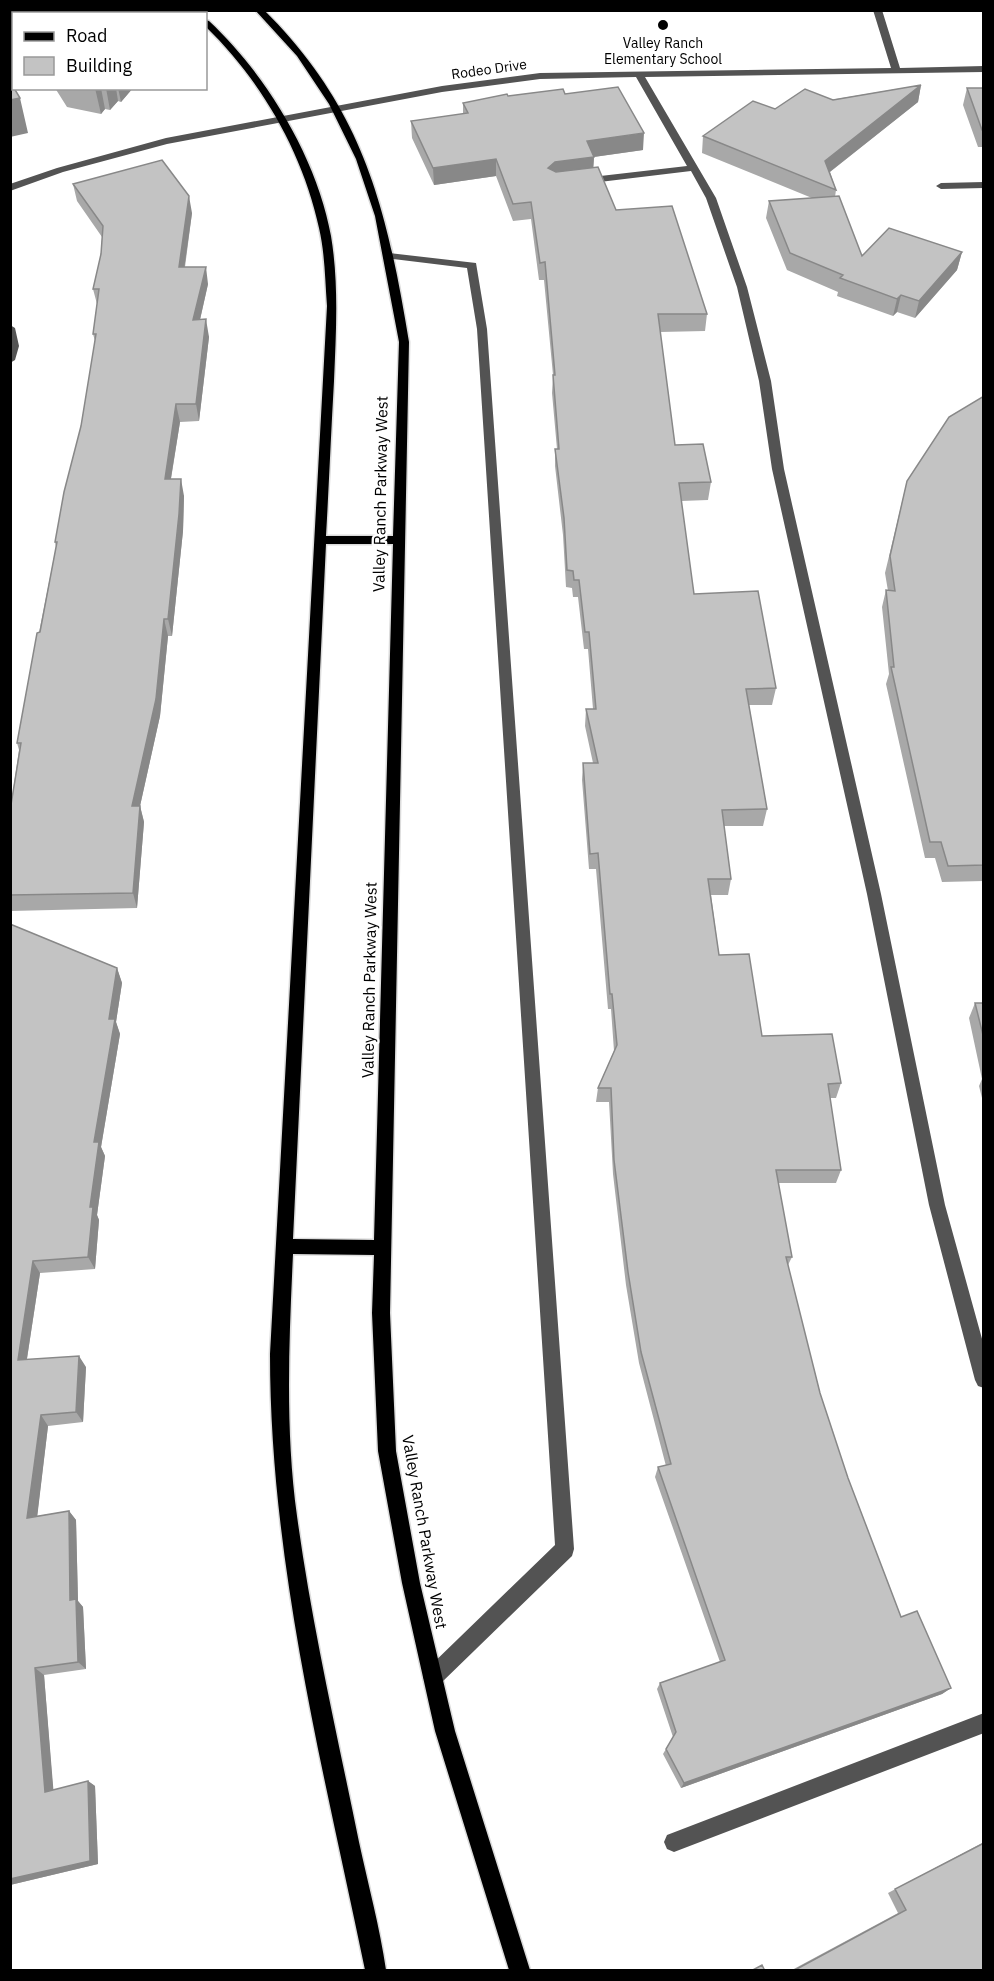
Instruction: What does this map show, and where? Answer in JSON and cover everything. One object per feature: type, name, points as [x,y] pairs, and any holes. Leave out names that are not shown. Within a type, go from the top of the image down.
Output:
[{"type":"main road","name":"Valley Ranch Parkway West","points":[[259,10],[297,50],[320,80],[353,141],[380,214],[404,342],[381,1313],[387,1451],[411,1582],[445,1731],[520,1971]]},
{"type":"main road","points":[[207,23],[226,40],[259,80],[283,119],[317,200],[326,237],[332,306],[277,1353],[284,1493],[304,1629],[376,1971]]},
{"type":"main road","points":[[320,540],[399,540]]},
{"type":"main road","points":[[284,1246],[383,1248]]},
{"type":"street","points":[[877,10],[896,70]]},
{"type":"street","name":"Rodeo Drive","points":[[10,188],[60,170],[166,141],[442,89],[540,76],[984,69]]},
{"type":"street","points":[[639,74],[711,198],[742,286],[765,381],[778,469],[874,894],[937,1205],[984,1380]]},
{"type":"street","points":[[566,183],[693,168]]},
{"type":"street","points":[[941,186],[984,186]]},
{"type":"street","points":[[389,256],[472,265],[482,329],[565,1549],[433,1677]]},
{"type":"street","points":[[10,328],[14,346],[10,360]]},
{"type":"street","points":[[674,1842],[984,1723]]},
{"type":"building","points":[[19,10],[97,10],[98,12],[20,12]]},
{"type":"building","points":[[10,83],[12,90],[15,90],[20,98],[10,100]]},
{"type":"building","points":[[921,85],[825,161],[836,190],[703,136],[753,101],[775,109],[805,89],[833,100]]},
{"type":"building","points":[[618,87],[644,133],[587,141],[594,157],[555,162],[548,168],[556,172],[598,167],[616,210],[672,206],[707,314],[658,314],[675,445],[703,444],[711,482],[679,483],[694,594],[758,591],[776,688],[746,689],[767,809],[722,810],[731,879],[708,879],[719,955],[749,954],[762,1036],[832,1034],[841,1083],[828,1084],[841,1170],[776,1170],[792,1257],[786,1257],[820,1393],[848,1478],[901,1617],[917,1611],[951,1688],[684,1783],[666,1749],[676,1732],[660,1683],[725,1660],[658,1467],[671,1464],[641,1352],[628,1272],[614,1160],[611,1088],[598,1088],[617,1045],[612,994],[610,994],[598,853],[590,854],[583,763],[598,763],[586,709],[596,709],[589,632],[585,632],[579,580],[574,580],[573,571],[567,570],[564,518],[555,449],[559,449],[545,262],[540,263],[531,202],[513,204],[496,159],[433,168],[411,121],[468,113],[463,103],[507,94],[508,96],[563,89],[565,94]]},
{"type":"building","points":[[967,88],[984,88],[984,130],[982,130]]},
{"type":"building","points":[[162,160],[189,196],[179,267],[206,267],[193,320],[206,319],[196,404],[176,404],[165,479],[181,479],[179,514],[168,619],[164,619],[156,699],[132,806],[140,806],[133,893],[10,895],[10,811],[21,743],[17,743],[37,633],[40,632],[57,542],[55,542],[64,492],[81,426],[96,334],[93,334],[99,289],[93,289],[101,254],[103,226],[73,184]]},
{"type":"building","points":[[839,196],[862,256],[889,228],[962,252],[919,301],[901,295],[897,299],[840,278],[843,275],[790,253],[769,201]]},
{"type":"building","points":[[984,396],[984,865],[948,866],[941,842],[930,842],[891,667],[894,667],[886,590],[895,591],[890,556],[907,481],[949,417]]},
{"type":"building","points":[[10,924],[117,968],[109,1019],[115,1019],[94,1142],[99,1142],[90,1207],[93,1207],[88,1257],[33,1261],[18,1360],[79,1356],[76,1412],[41,1415],[27,1518],[69,1511],[70,1600],[76,1599],[78,1662],[35,1668],[45,1792],[88,1781],[90,1861],[10,1879]]},
{"type":"building","points":[[975,1003],[984,1003],[984,1039]]},
{"type":"building","points":[[984,1843],[984,1971],[793,1971],[906,1910],[895,1889]]},
{"type":"building","points":[[762,1965],[765,1971],[751,1971]]},
{"type":"place","name":"Valley Ranch Elementary School","points":[[663,25]]}]
